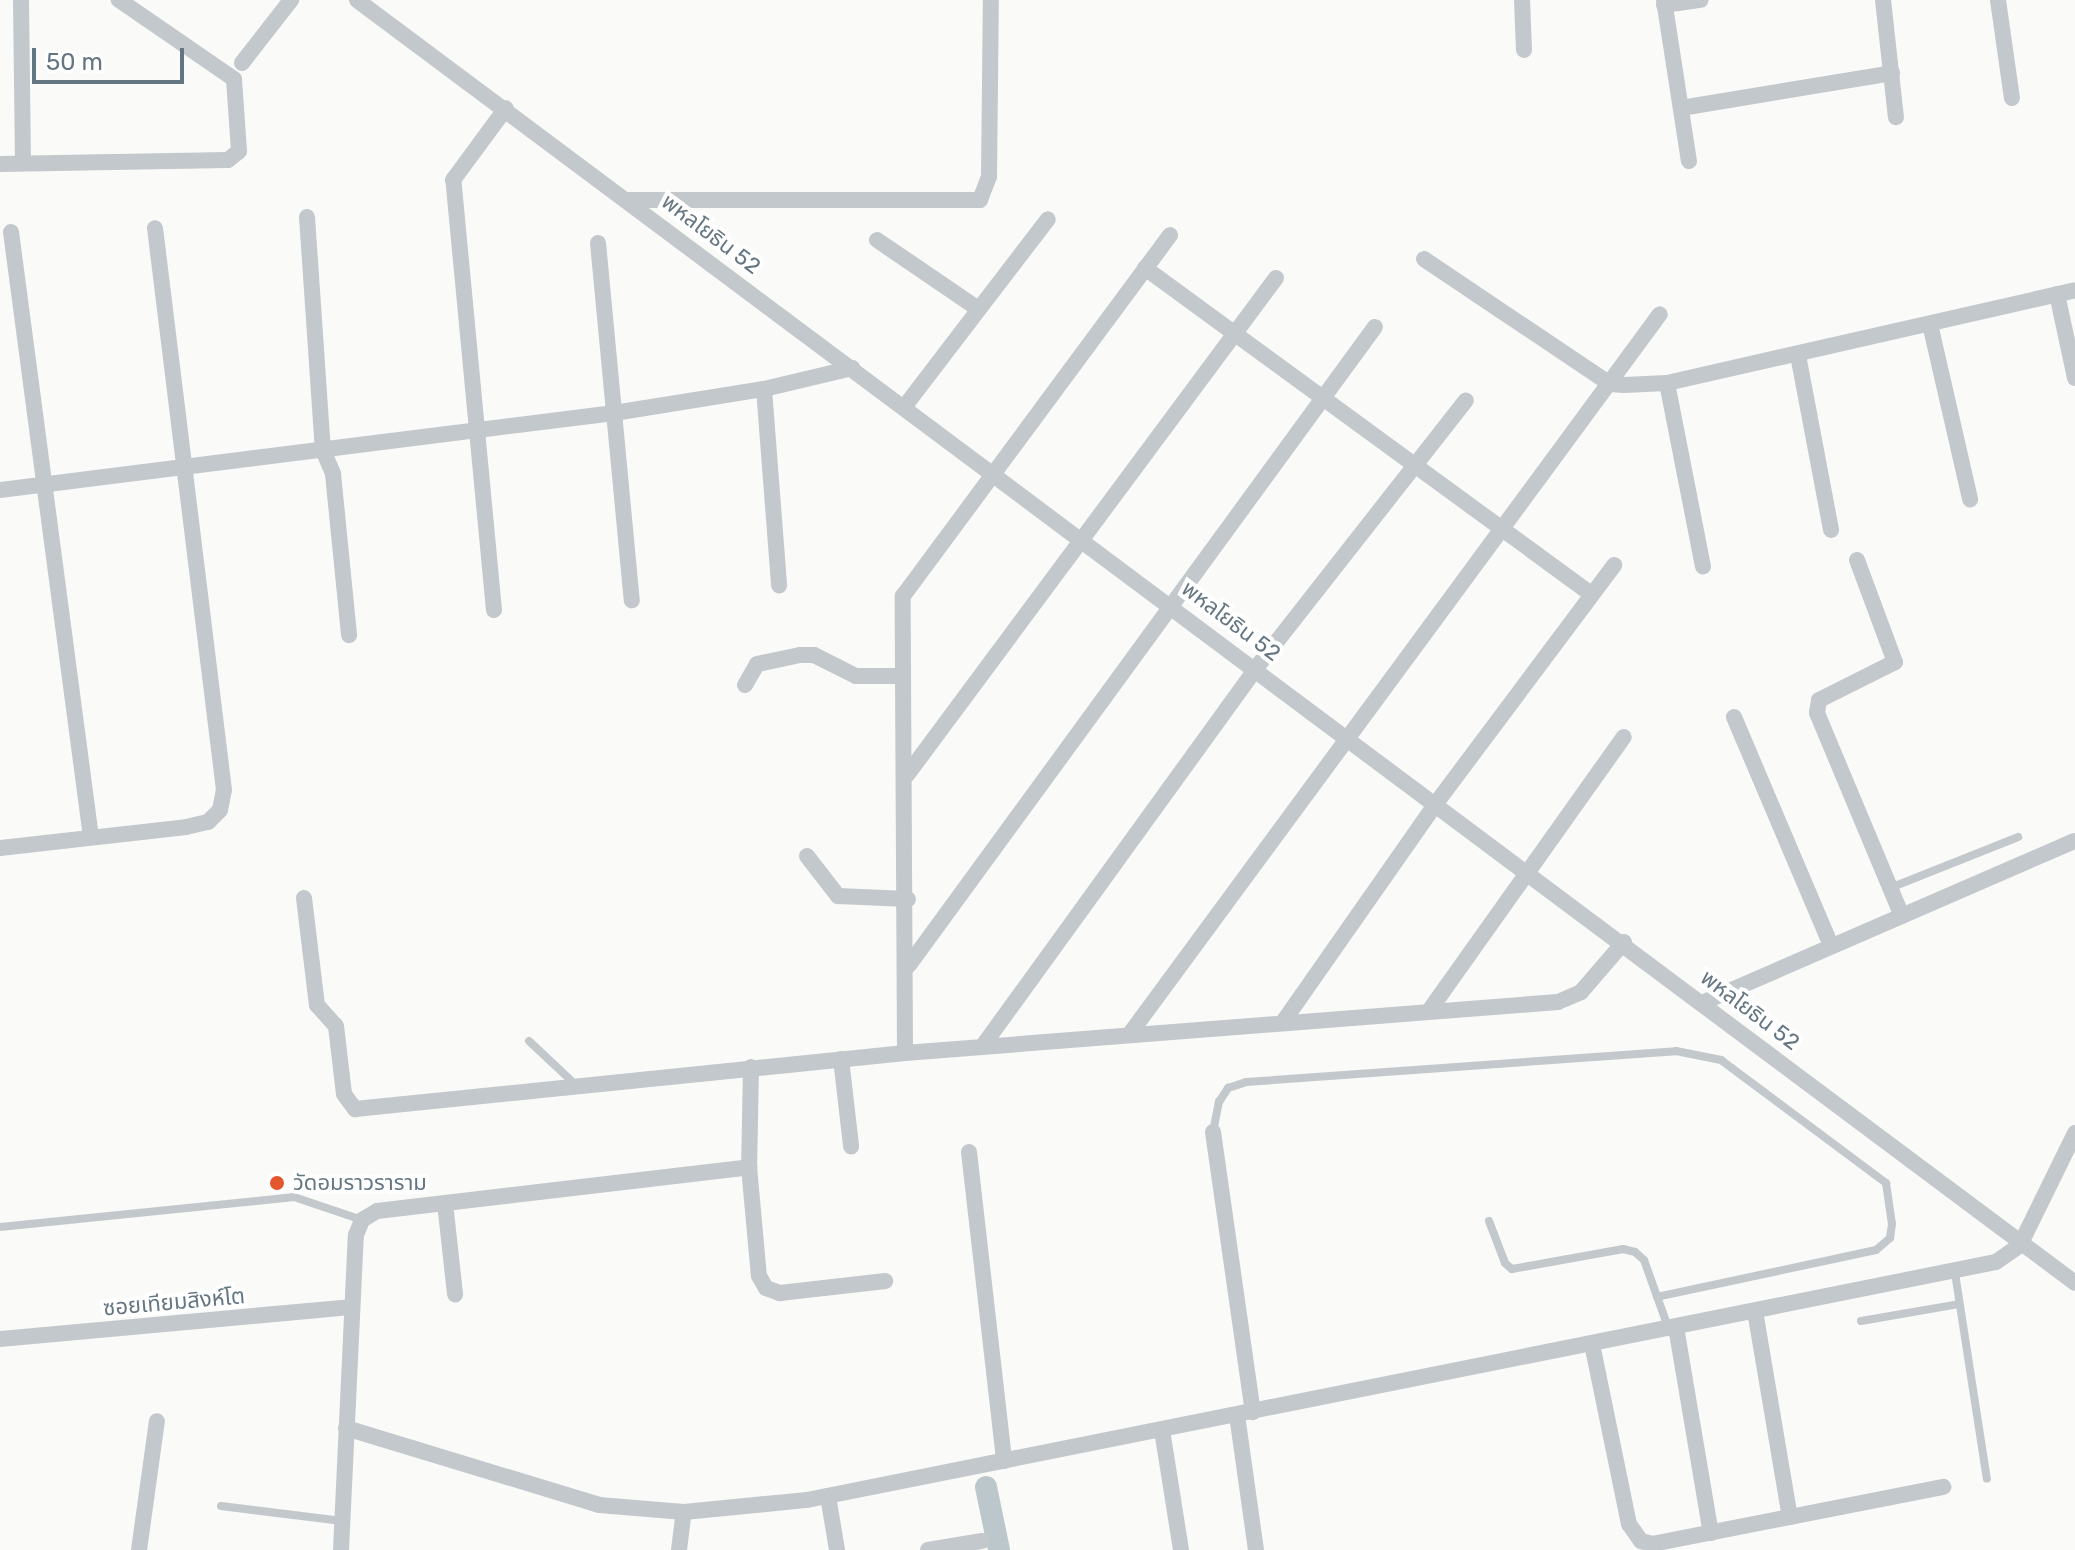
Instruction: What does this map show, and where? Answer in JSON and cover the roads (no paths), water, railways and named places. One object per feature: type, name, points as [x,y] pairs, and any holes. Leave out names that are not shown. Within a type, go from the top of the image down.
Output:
[{"type":"street","points":[[21,0],[23,163]]},
{"type":"street","points":[[0,164],[228,160],[239,151],[234,79],[119,0]]},
{"type":"street","points":[[242,63],[291,0]]},
{"type":"street","name":"พหลโยธิน 52","points":[[357,0],[372,6],[996,475],[1176,606],[1704,1002],[2020,1245],[2075,1283]]},
{"type":"street","points":[[629,200],[980,200],[989,177],[991,0]]},
{"type":"street","points":[[1522,0],[1524,50]]},
{"type":"street","points":[[1689,161],[1664,3],[1701,0]]},
{"type":"street","points":[[1883,0],[1896,117]]},
{"type":"street","points":[[1998,0],[2012,98]]},
{"type":"street","points":[[1681,108],[1892,73]]},
{"type":"street","points":[[494,610],[453,180],[506,108]]},
{"type":"street","points":[[307,217],[323,450],[333,474],[349,635]]},
{"type":"street","points":[[905,406],[1048,219]]},
{"type":"street","points":[[0,848],[186,827],[208,822],[220,810],[223,775],[193,515],[181,468],[155,228]]},
{"type":"street","points":[[11,232],[91,837]]},
{"type":"street","points":[[905,1053],[909,965],[903,596],[996,475],[1170,235]]},
{"type":"street","points":[[877,240],[977,308]]},
{"type":"street","points":[[598,243],[632,600]]},
{"type":"street","points":[[1424,259],[1610,384],[1667,383],[2075,290]]},
{"type":"street","points":[[1145,268],[1233,336],[1591,594]]},
{"type":"street","points":[[907,775],[1085,540],[1276,278]]},
{"type":"street","points":[[2057,294],[2075,378]]},
{"type":"street","points":[[1129,1035],[1499,528],[1660,314]]},
{"type":"street","points":[[1930,324],[1970,499]]},
{"type":"street","points":[[909,965],[1176,606],[1375,327]]},
{"type":"street","points":[[1798,355],[1831,530]]},
{"type":"street","points":[[0,490],[614,413],[764,389],[853,368]]},
{"type":"street","points":[[1667,383],[1703,567]]},
{"type":"street","points":[[764,389],[779,585]]},
{"type":"street","points":[[982,1047],[1256,668],[1417,467],[1466,400]]},
{"type":"street","points":[[1857,560],[1895,662],[1819,700],[1817,713],[1902,916]]},
{"type":"street","points":[[1283,1022],[1437,802],[1614,565]]},
{"type":"street","points":[[745,685],[757,664],[800,655],[814,655],[856,676],[902,676]]},
{"type":"street","points":[[1734,717],[1831,946]]},
{"type":"street","points":[[1429,1011],[1624,737]]},
{"type":"street","points":[[1704,1002],[2075,841]]},
{"type":"street","points":[[807,856],[838,896],[908,899]]},
{"type":"street","points":[[304,898],[317,1005],[336,1026],[349,1105],[371,1108],[905,1053],[1570,999],[1624,942]]},
{"type":"street","points":[[841,1059],[851,1146]]},
{"type":"street","points":[[751,1067],[749,1167],[759,1276],[766,1288],[780,1293],[885,1281]]},
{"type":"street","points":[[1213,1132],[1245,1413],[1256,1550]]},
{"type":"street","points":[[346,1428],[599,1505],[684,1512],[828,1496],[1955,1273],[1996,1262],[2020,1245],[2075,1133]]},
{"type":"street","points":[[969,1152],[1004,1461]]},
{"type":"street","points":[[341,1550],[351,1307],[356,1235],[362,1220],[377,1211],[749,1167]]},
{"type":"street","points":[[445,1203],[455,1294]]},
{"type":"street","name":"ซอยเทียมสิงห์โต","points":[[0,1339],[351,1307]]},
{"type":"street","points":[[1755,1311],[1790,1517]]},
{"type":"street","points":[[1672,1327],[1711,1533]]},
{"type":"street","points":[[1592,1344],[1629,1524],[1641,1541],[1652,1544],[1943,1487]]},
{"type":"street","points":[[139,1550],[157,1421]]},
{"type":"street","points":[[1162,1430],[1181,1550]]},
{"type":"street","points":[[828,1496],[837,1550]]},
{"type":"street","points":[[679,1550],[684,1512]]},
{"type":"street","points":[[928,1550],[982,1541]]},
{"type":"lane","points":[[1890,888],[2018,837]]},
{"type":"lane","points":[[529,1041],[577,1086]]},
{"type":"lane","points":[[1213,1132],[1219,1102],[1228,1088],[1246,1082],[1676,1051],[1721,1060],[1886,1183],[1892,1224],[1890,1238],[1876,1250],[1657,1297]]},
{"type":"lane","points":[[0,1227],[294,1197],[362,1220]]},
{"type":"lane","points":[[1489,1221],[1505,1263],[1512,1269],[1623,1249],[1644,1260],[1672,1327]]},
{"type":"lane","points":[[1955,1273],[1987,1479]]},
{"type":"lane","points":[[1861,1321],[1959,1304]]},
{"type":"lane","points":[[221,1506],[343,1521]]},
{"type":"waterway","points":[[986,1487],[999,1550]]},
{"type":"place","name":"วัดอมราวราราม","points":[[277,1183]]}]
